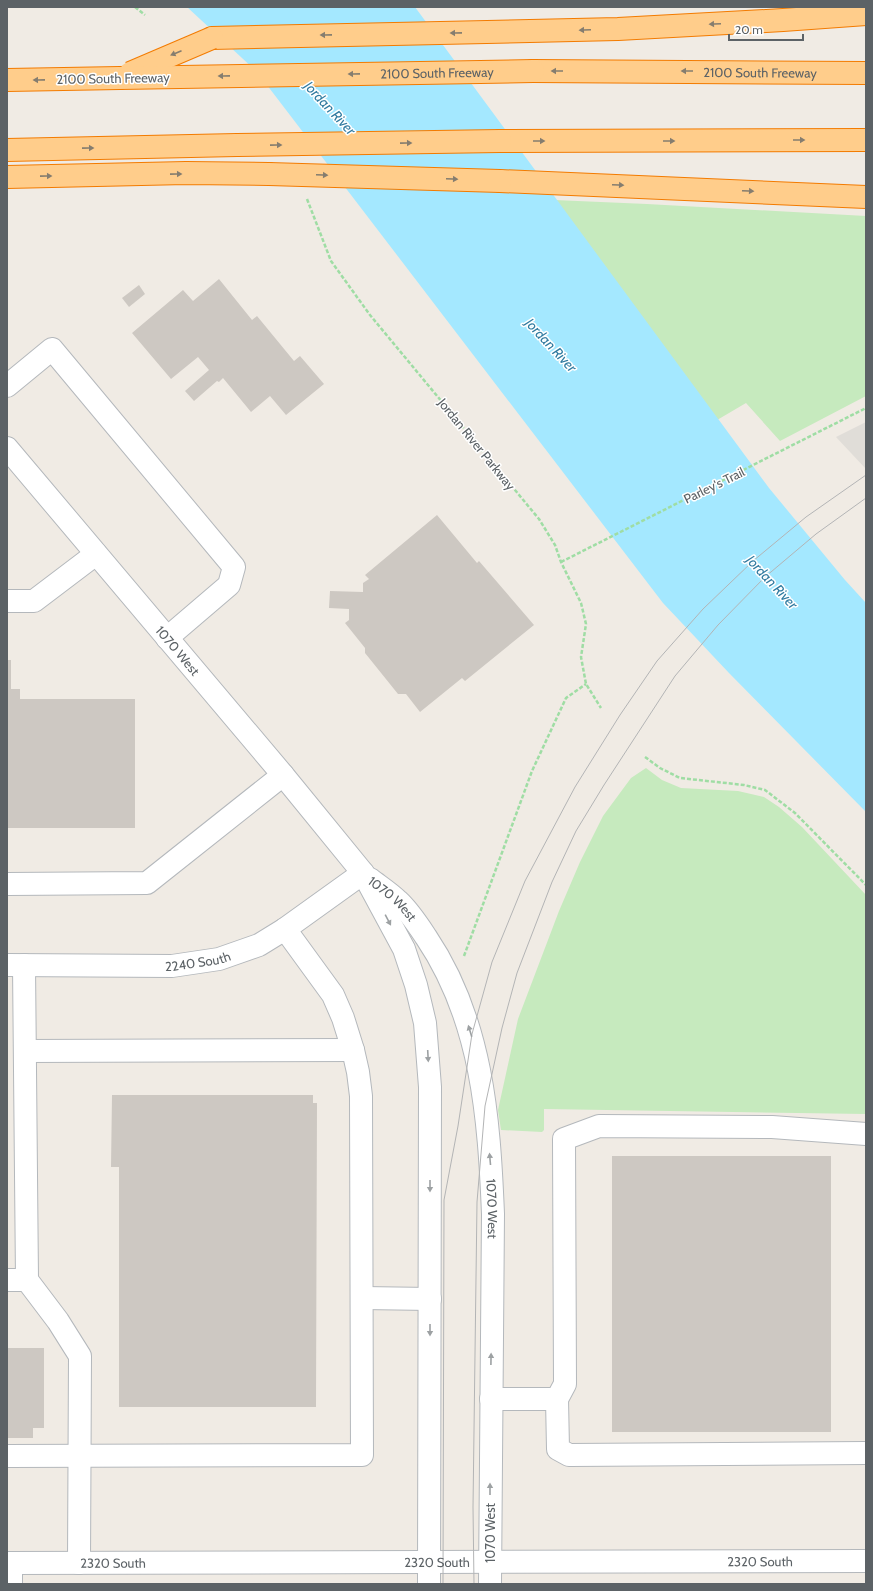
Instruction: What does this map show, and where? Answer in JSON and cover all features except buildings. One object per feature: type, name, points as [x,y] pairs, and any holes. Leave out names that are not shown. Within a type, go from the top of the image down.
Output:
[{"type":"highway","points":[[120,78],[212,38],[618,29],[866,14]]},
{"type":"highway","name":"2100 South Freeway","points":[[7,80],[533,70],[866,72]]},
{"type":"highway","points":[[7,150],[500,141],[866,140]]},
{"type":"highway","points":[[7,177],[269,174],[579,183],[866,197]]},
{"type":"street","points":[[7,386],[52,349],[234,567],[229,585],[167,638]]},
{"type":"street","name":"1070 West","points":[[7,448],[363,873],[404,949],[416,985],[425,1023],[430,1087],[429,1584]]},
{"type":"street","points":[[7,601],[34,601],[96,554]]},
{"type":"street","points":[[7,884],[147,883],[283,776]]},
{"type":"street","name":"1070 West","points":[[363,873],[399,901],[423,932],[449,976],[462,1005],[472,1034],[485,1106],[493,1214],[490,1584]]},
{"type":"street","name":"2240 South","points":[[16,965],[172,966],[219,959],[259,944],[285,929],[363,873]]},
{"type":"street","points":[[7,1456],[362,1454],[363,1298],[361,1096],[358,1072],[343,1018],[333,995],[285,929]]},
{"type":"street","points":[[16,965],[25,1051],[17,1280],[58,1321],[80,1356],[79,1563]]},
{"type":"street","points":[[25,1051],[353,1050]]},
{"type":"street","points":[[866,1134],[772,1127],[599,1126],[564,1140],[565,1384],[557,1399],[558,1449],[569,1454],[866,1453]]},
{"type":"street","points":[[363,1298],[430,1299]]},
{"type":"street","points":[[491,1399],[557,1399]]},
{"type":"street","name":"2320 South","points":[[9,1563],[866,1561]]},
{"type":"street","points":[[9,1563],[11,1584]]},
{"type":"path","points":[[136,7],[145,15]]},
{"type":"path","name":"Jordan River Parkway","points":[[306,198],[331,261],[370,315],[539,519],[555,545],[561,562],[577,592],[584,613],[586,624],[581,657],[586,684],[601,708]]},
{"type":"path","name":"Parley's Trail","points":[[561,562],[786,450],[866,408]]},
{"type":"path","points":[[449,976],[467,951],[532,771],[566,698],[586,684]]},
{"type":"path","points":[[646,757],[660,768],[680,778],[744,785],[765,790],[795,813],[866,885]]},
{"type":"shaded area","points":[[866,422],[866,469],[836,437]]},
{"type":"green space","points":[[506,198],[866,216],[866,396],[780,441],[746,403],[712,423]]},
{"type":"green space","points":[[646,768],[662,780],[681,788],[738,791],[764,797],[779,807],[802,827],[866,895],[866,1114],[544,1109],[544,1130],[542,1132],[501,1130],[498,1110],[518,1019],[559,911],[580,862],[603,816],[631,778]]},
{"type":"water","name":"Jordan River","points":[[187,7],[415,7],[769,488],[845,580],[866,603],[866,812],[729,673],[663,603],[257,72]]},
{"type":"tram line","points":[[443,1584],[444,1200],[458,1126],[472,1034],[492,962],[525,881],[575,787],[620,715],[657,661],[703,609],[753,561],[806,517],[866,475]]},
{"type":"tram line","points":[[474,1584],[473,1507],[477,1202],[485,1106],[502,1028],[517,973],[552,882],[576,831],[675,676],[718,625],[765,577],[816,534],[866,498]]}]
